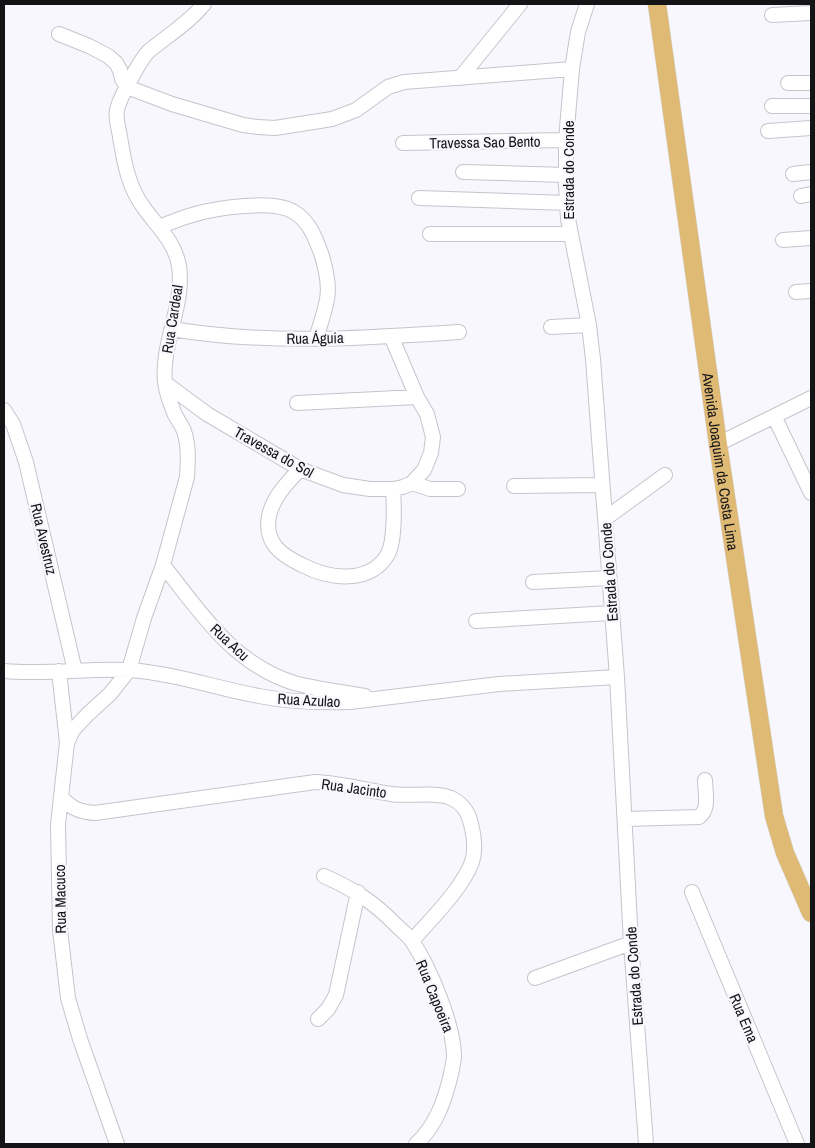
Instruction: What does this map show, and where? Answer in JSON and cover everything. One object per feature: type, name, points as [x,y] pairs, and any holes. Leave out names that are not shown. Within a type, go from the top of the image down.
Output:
[{"type":"main road","name":"Avenida Joaquim da Costa Lima","points":[[657,4],[718,444],[774,816],[785,853],[811,914]]},
{"type":"street","name":"Rua Cardeal","points":[[129,670],[144,618],[163,565],[187,477],[188,444],[184,430],[175,414],[165,383],[166,351],[172,329],[179,284],[179,266],[174,250],[160,227],[143,207],[128,176],[116,122],[117,111],[127,87],[147,52],[196,14],[204,4]]},
{"type":"street","points":[[460,78],[520,4]]},
{"type":"street","name":"Estrada do Conde","points":[[587,4],[578,32],[572,69],[566,140],[567,203],[570,234],[589,325],[606,518],[611,614],[617,677],[631,943],[646,1144]]},
{"type":"street","points":[[772,15],[811,13]]},
{"type":"street","points":[[59,34],[108,56],[116,63],[122,80],[127,87],[172,104],[243,124],[275,128],[332,119],[344,115],[366,104],[388,87],[404,82],[572,69]]},
{"type":"street","points":[[788,83],[811,83]]},
{"type":"street","points":[[772,106],[811,106]]},
{"type":"street","points":[[768,131],[811,128]]},
{"type":"street","name":"Travessa Sao Bento","points":[[403,143],[566,140]]},
{"type":"street","points":[[463,172],[566,175]]},
{"type":"street","points":[[793,174],[811,172]]},
{"type":"street","points":[[419,198],[567,203]]},
{"type":"street","points":[[160,227],[191,215],[217,209],[254,206],[277,207],[293,211],[304,219],[312,229],[329,283],[328,296],[316,338]]},
{"type":"street","points":[[430,234],[570,234]]},
{"type":"street","points":[[783,240],[811,238]]},
{"type":"street","points":[[796,292],[811,291]]},
{"type":"street","points":[[551,327],[589,325]]},
{"type":"street","name":"Rua Águia","points":[[172,329],[230,337],[316,338],[460,332]]},
{"type":"street","points":[[391,336],[429,420],[434,437],[424,470],[412,483],[430,489],[458,490]]},
{"type":"street","name":"Travessa do Sol","points":[[165,383],[207,414],[300,469],[344,485],[370,489],[393,489],[412,483]]},
{"type":"street","points":[[296,403],[417,397]]},
{"type":"street","points":[[718,444],[775,418],[811,398]]},
{"type":"street","name":"Rua Avestruz","points":[[4,410],[13,424],[26,462],[74,671]]},
{"type":"street","points":[[775,418],[811,493]]},
{"type":"street","points":[[300,469],[283,488],[273,505],[268,529],[272,542],[278,551],[317,573],[334,577],[354,576],[371,570],[381,563],[389,552],[394,509],[393,489]]},
{"type":"street","points":[[606,518],[665,475]]},
{"type":"street","points":[[514,486],[602,485]]},
{"type":"street","name":"Rua Acu","points":[[163,565],[190,602],[244,658],[271,674],[294,683],[379,698]]},
{"type":"street","points":[[533,582],[609,578]]},
{"type":"street","points":[[476,622],[611,614]]},
{"type":"street","name":"Rua Azulao","points":[[4,671],[129,670],[176,677],[259,696],[298,702],[350,702],[499,684],[617,677]]},
{"type":"street","name":"Rua Macuco","points":[[118,1144],[80,1039],[68,998],[60,930],[58,825],[67,743],[73,730],[110,694],[129,670]]},
{"type":"street","points":[[59,672],[67,743]]},
{"type":"street","points":[[625,819],[698,817],[703,814],[706,807],[704,780]]},
{"type":"street","name":"Rua Jacinto","points":[[61,798],[72,808],[95,813],[315,782],[337,783],[391,794],[449,797],[457,801],[469,814],[474,833],[472,862],[452,894],[412,941]]},
{"type":"street","name":"Rua Capoeira","points":[[324,876],[358,892],[384,912],[412,941],[439,997],[452,1037],[454,1057],[447,1089],[439,1113],[425,1136],[416,1144]]},
{"type":"street","points":[[318,1019],[328,1009],[336,995],[358,892]]},
{"type":"street","name":"Rua Ema","points":[[692,892],[797,1144]]},
{"type":"street","points":[[535,978],[631,943]]}]
